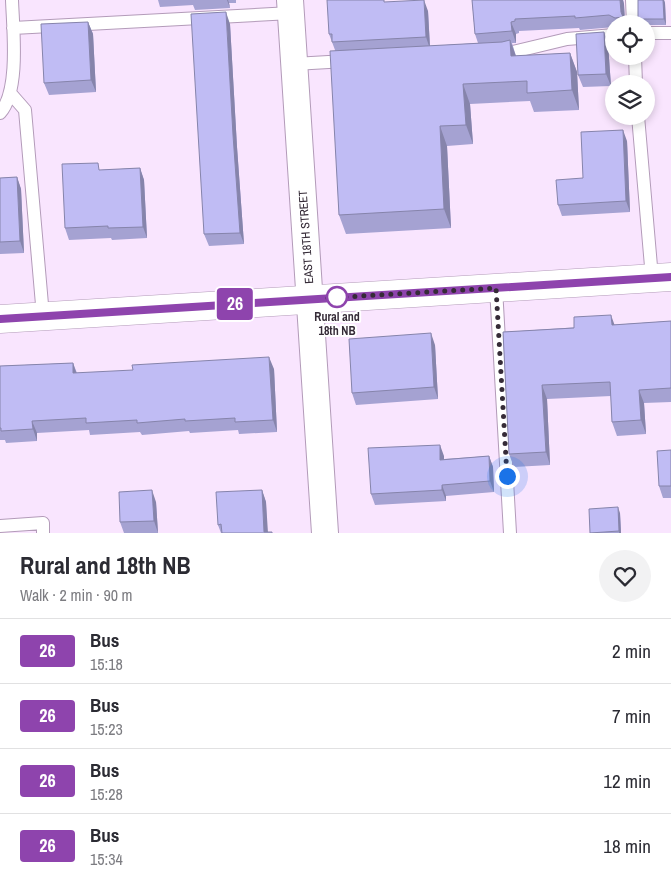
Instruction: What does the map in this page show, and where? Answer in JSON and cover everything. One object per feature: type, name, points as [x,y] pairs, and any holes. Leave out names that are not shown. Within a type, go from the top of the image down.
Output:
[{"type":"main road","points":[[0,319],[661,277]]},
{"type":"street","name":"EAST 18TH STREET","points":[[290,7],[325,533]]},
{"type":"lane","points":[[0,113],[11,94],[13,59],[12,0]]},
{"type":"lane","points":[[632,0],[633,15]]},
{"type":"lane","points":[[13,28],[290,7]]},
{"type":"lane","points":[[655,33],[671,33]]},
{"type":"lane","points":[[489,54],[509,53],[567,39],[605,36]]},
{"type":"lane","points":[[294,64],[361,60]]},
{"type":"lane","points":[[11,94],[25,110],[43,316]]},
{"type":"lane","points":[[638,125],[639,148],[661,277]]},
{"type":"lane","points":[[496,288],[510,533]]},
{"type":"lane","points":[[0,526],[43,523],[43,533]]},
{"type":"building","points":[[327,0],[384,0],[384,2],[424,0],[426,37],[332,42],[332,34],[329,34]]},
{"type":"building","points":[[472,0],[620,0],[622,15],[515,19],[515,21],[511,22],[512,31],[475,34]]},
{"type":"building","points":[[638,0],[663,0],[664,19],[655,19],[655,15],[638,15]]},
{"type":"building","points":[[226,12],[240,233],[204,234],[191,14]]},
{"type":"building","points":[[88,22],[91,80],[44,83],[41,24]]},
{"type":"building","points":[[604,32],[606,74],[578,75],[576,34]]},
{"type":"building","points":[[510,40],[511,56],[570,53],[572,90],[527,93],[527,81],[463,84],[466,125],[440,126],[444,209],[339,215],[330,51],[502,42]]},
{"type":"building","points":[[623,130],[626,201],[558,205],[556,180],[583,178],[581,132]]},
{"type":"building","points":[[98,163],[99,170],[140,168],[143,227],[65,228],[62,164]]},
{"type":"building","points":[[17,177],[20,241],[0,242],[0,178]]},
{"type":"building","points":[[611,315],[612,325],[671,321],[671,388],[639,390],[641,420],[612,422],[610,382],[542,385],[546,452],[509,454],[503,332],[574,328],[574,317]]},
{"type":"building","points":[[431,333],[434,387],[352,393],[349,339]]},
{"type":"building","points":[[269,357],[273,420],[235,422],[235,418],[185,421],[185,419],[137,423],[137,420],[86,423],[86,418],[32,421],[33,429],[1,431],[0,428],[0,366],[73,363],[73,373],[133,370],[132,365]]},
{"type":"building","points":[[440,445],[440,460],[489,456],[490,481],[442,485],[442,490],[371,494],[368,448]]},
{"type":"building","points":[[671,450],[671,486],[659,486],[657,451]]},
{"type":"building","points":[[152,490],[154,521],[120,522],[119,492]]},
{"type":"building","points":[[262,490],[264,532],[272,533],[222,533],[221,524],[218,525],[216,492]]},
{"type":"building","points":[[618,507],[619,531],[590,533],[589,509]]},
{"type":"bus line","name":"26","points":[[0,319],[671,277]]},
{"type":"place","name":"Rural and 18th NB","points":[[337,297]]},
{"type":"route","points":[[337,297],[328,298],[496,288],[507,476]]}]
